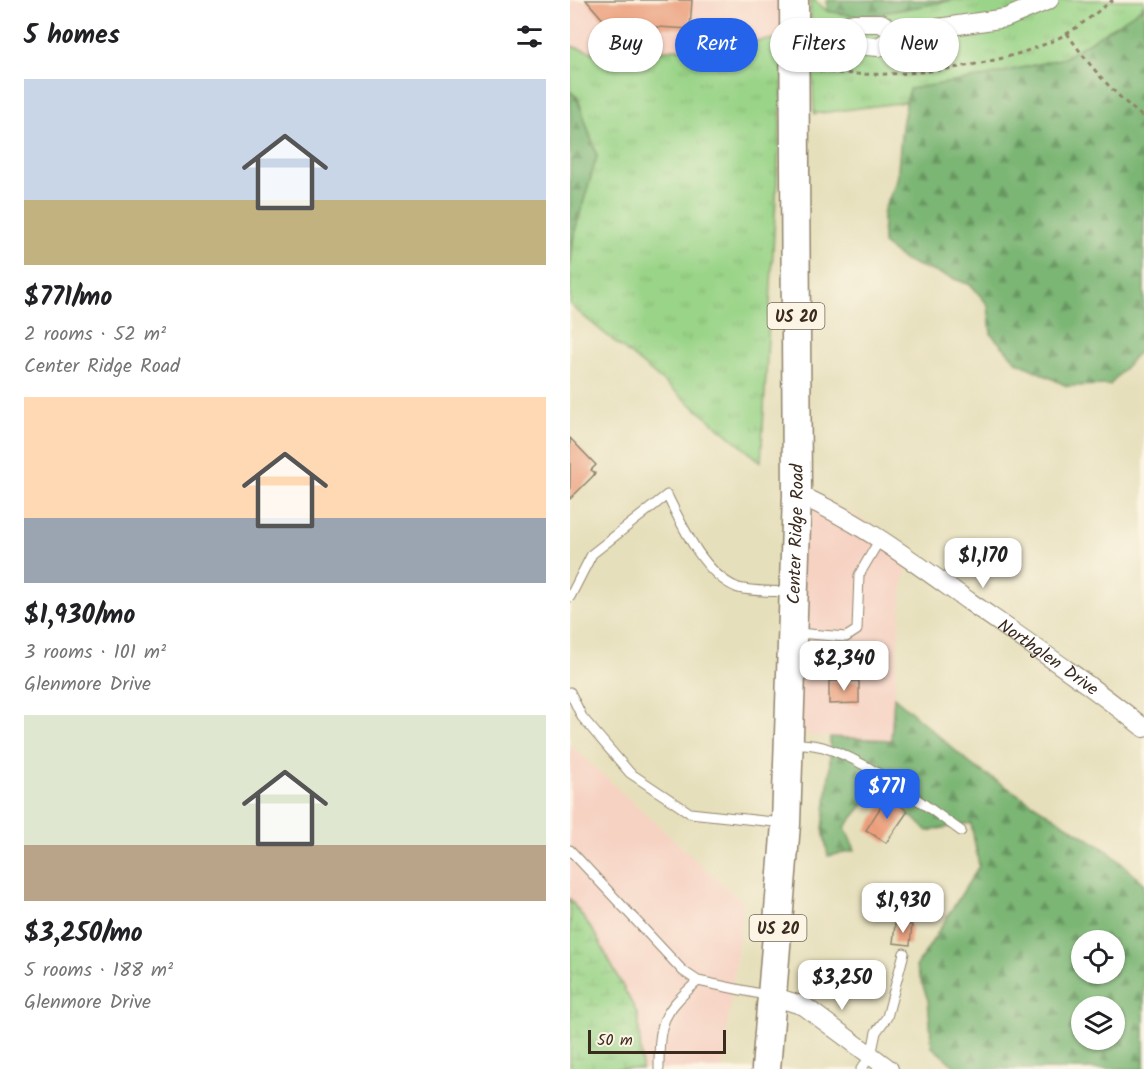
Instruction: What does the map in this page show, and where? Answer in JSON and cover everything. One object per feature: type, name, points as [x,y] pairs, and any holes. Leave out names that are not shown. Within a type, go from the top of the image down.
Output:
[{"type":"main road","name":"Center Ridge Road","points":[[794,0],[795,18]]},
{"type":"main road","name":"Center Ridge Road","points":[[766,1069],[786,824],[797,494],[796,72]]},
{"type":"street","points":[[867,23],[881,23],[897,34],[1006,18],[1049,0]]},
{"type":"street","name":"Northglen Drive","points":[[797,494],[821,504],[880,539],[1107,698],[1144,728]]},
{"type":"street","points":[[772,996],[804,1006],[866,1062],[889,1069]]},
{"type":"lane","points":[[570,597],[592,554],[667,495],[686,534],[710,569],[736,588],[793,592]]},
{"type":"lane","points":[[792,633],[846,637],[857,630],[859,575],[880,539]]},
{"type":"lane","points":[[570,692],[582,717],[630,773],[690,813],[786,824]]},
{"type":"lane","points":[[788,743],[821,746],[852,759],[901,788],[961,831]]},
{"type":"lane","points":[[570,850],[683,971],[698,981],[772,996]]},
{"type":"lane","points":[[866,1062],[876,1032],[887,1017],[904,953]]},
{"type":"lane","points":[[659,1069],[659,1036],[666,1016],[673,1005],[698,981]]},
{"type":"path","points":[[857,72],[894,73],[967,65],[1024,51],[1067,33],[1113,0]]},
{"type":"path","points":[[1067,33],[1101,78],[1123,101],[1144,118]]},
{"type":"shaded area","points":[[570,0],[785,0],[785,18],[770,18],[770,40],[758,41],[758,18],[675,18],[675,49],[663,50],[663,18],[588,18],[588,51],[570,46]]},
{"type":"shaded area","points":[[802,489],[813,492],[910,547],[902,589],[891,740],[795,733]]},
{"type":"shaded area","points":[[570,745],[743,903],[722,1069],[570,1069]]},
{"type":"green space","points":[[810,0],[814,0],[827,11],[861,17],[953,0],[1144,0],[1144,144],[1005,89],[814,114],[813,72],[867,72],[867,18],[811,18]]},
{"type":"green space","points":[[827,0],[953,0],[861,17],[827,11]]},
{"type":"green space","points":[[1144,5],[1144,341],[1142,348],[1110,385],[1067,386],[1017,362],[991,334],[988,305],[971,285],[905,261],[883,244],[883,212],[897,180],[902,126],[909,89],[978,78],[1064,58]]},
{"type":"green space","points":[[770,40],[770,72],[783,72],[761,462],[570,305],[570,269],[574,234],[597,156],[578,98],[570,91],[570,46],[588,51],[588,72],[663,72],[663,50],[675,49],[675,72],[758,72],[758,41]]},
{"type":"green space","points":[[570,91],[577,98],[597,156],[574,234],[570,269]]},
{"type":"green space","points":[[894,697],[973,766],[1108,851],[1144,884],[1144,1069],[958,1069],[932,1047],[928,1000],[916,967],[979,866],[971,823],[927,831],[915,819],[871,796],[845,827],[855,850],[828,856],[823,829],[830,768],[830,737],[891,740]]},
{"type":"green space","points":[[570,899],[595,934],[638,1015],[642,1069],[570,1069]]},
{"type":"building","points":[[586,0],[692,0],[691,18],[675,18],[675,28],[663,27],[663,18],[602,18]]},
{"type":"building","points":[[570,438],[596,465],[591,470],[595,473],[593,476],[570,499]]},
{"type":"building","points":[[829,681],[859,681],[859,703],[829,704]]},
{"type":"building","points":[[887,797],[908,811],[886,843],[866,830]]},
{"type":"building","points":[[895,924],[912,925],[910,945],[893,943]]}]
